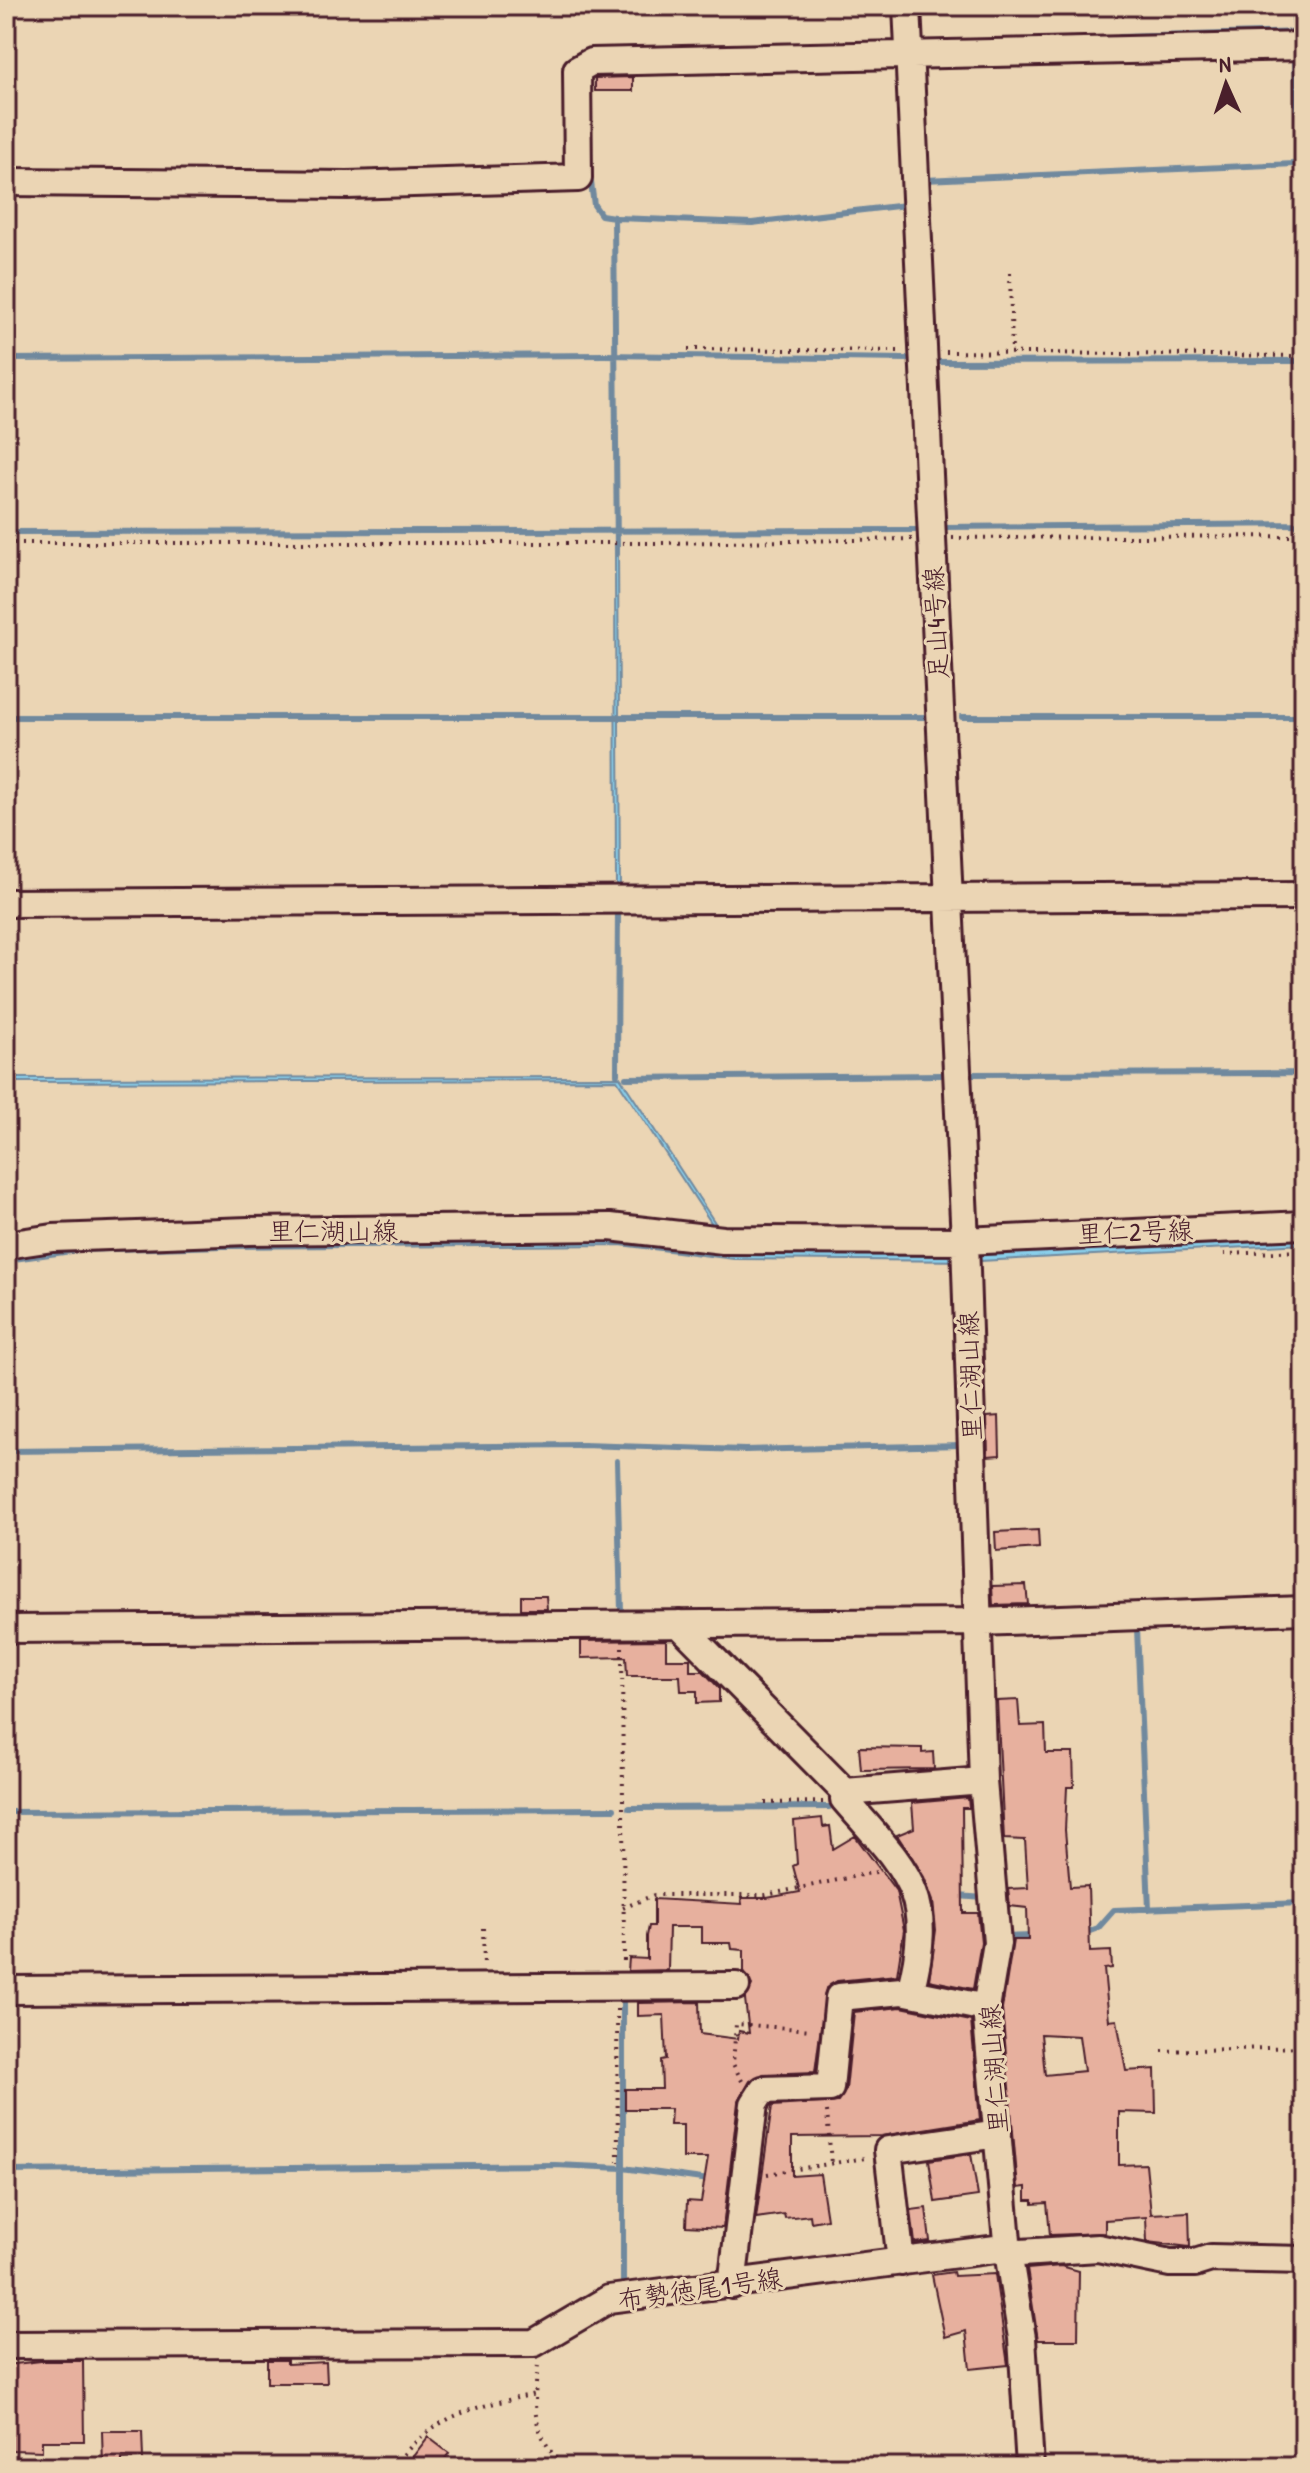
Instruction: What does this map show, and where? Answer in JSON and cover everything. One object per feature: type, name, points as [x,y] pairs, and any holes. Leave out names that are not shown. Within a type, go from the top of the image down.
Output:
[{"type":"street","name":"足山4号線","points":[[907,6],[965,1241]]},
{"type":"street","points":[[6,182],[348,185],[578,178],[577,70],[591,62],[1304,46]]},
{"type":"street","points":[[6,903],[848,901],[949,897],[1304,896]]},
{"type":"street","name":"里仁2号線","points":[[965,1241],[1304,1225]]},
{"type":"street","name":"里仁湖山線","points":[[6,1245],[53,1238],[249,1231],[610,1227],[723,1240],[965,1241],[983,1781],[997,1943],[986,2008],[1008,2252],[1022,2338],[1030,2467]]},
{"type":"street","points":[[6,1629],[978,1622],[1304,1610]]},
{"type":"street","points":[[679,1624],[844,1796],[901,1865],[913,1886],[920,1909],[910,1992]]},
{"type":"street","points":[[844,1796],[983,1781]]},
{"type":"street","points":[[6,1990],[736,1986]]},
{"type":"street","points":[[732,2285],[754,2104],[763,2090],[778,2087],[827,2088],[839,1997],[910,1992],[986,2008]]},
{"type":"street","points":[[901,2262],[888,2150],[998,2134]]},
{"type":"street","name":"布勢徳尾1号線","points":[[6,2345],[537,2341],[609,2299],[996,2249],[1008,2252],[1098,2248],[1170,2263],[1211,2258],[1304,2260]]},
{"type":"path","points":[[1010,273],[1012,354]]},
{"type":"path","points":[[688,349],[1298,356]]},
{"type":"path","points":[[6,543],[662,543],[1304,536]]},
{"type":"path","points":[[618,2162],[619,1987],[624,1979],[622,1624]]},
{"type":"path","points":[[765,1803],[844,1796]]},
{"type":"path","points":[[623,1908],[654,1895],[766,1895],[901,1865]]},
{"type":"path","points":[[483,1928],[484,1988]]},
{"type":"path","points":[[760,2094],[734,2071],[736,2024],[836,2032]]},
{"type":"path","points":[[1162,2051],[1304,2047]]},
{"type":"path","points":[[827,2088],[827,2134],[831,2164]]},
{"type":"path","points":[[745,2176],[888,2153]]},
{"type":"path","points":[[537,2341],[536,2426],[543,2442],[562,2467]]},
{"type":"path","points":[[393,2467],[435,2425],[459,2411],[535,2394]]},
{"type":"water","points":[[615,550],[618,550],[620,894],[616,894]]},
{"type":"water","points":[[620,1077],[721,1232],[718,1233],[617,1080],[6,1082],[6,1078]]},
{"type":"water","points":[[1304,1237],[1304,1244],[980,1261],[734,1259],[620,1245],[223,1248],[79,1252],[6,1262],[6,1255],[87,1246],[622,1238],[732,1251],[954,1255]]},
{"type":"building","points":[[633,77],[633,91],[595,91],[595,78]]},
{"type":"building","points":[[999,1416],[1000,1455],[988,1456],[987,1417]]},
{"type":"building","points":[[1038,1530],[1039,1548],[996,1551],[995,1532]]},
{"type":"building","points":[[1026,1585],[1028,1604],[993,1605],[992,1586]]},
{"type":"building","points":[[521,1596],[546,1596],[547,1609],[521,1609]]},
{"type":"building","points":[[666,1640],[666,1659],[690,1659],[690,1671],[703,1671],[719,1688],[719,1702],[697,1703],[697,1691],[681,1691],[680,1676],[627,1676],[626,1657],[581,1658],[581,1641]]},
{"type":"building","points":[[1018,1700],[1020,1726],[1045,1725],[1046,1753],[1073,1753],[1074,1787],[1067,1787],[1065,1830],[1070,1887],[1088,1886],[1090,1952],[1111,1951],[1112,1968],[1104,1969],[1109,2021],[1117,2020],[1126,2071],[1155,2069],[1156,2113],[1119,2112],[1119,2165],[1146,2164],[1151,2214],[1189,2212],[1190,2247],[1147,2242],[1146,2217],[1105,2220],[1105,2233],[1050,2235],[1047,2203],[1033,2204],[1033,2200],[1026,2200],[1026,2187],[1018,2188],[1002,2009],[1013,1940],[1028,1940],[1027,1908],[1010,1906],[1008,1889],[1028,1888],[1025,1840],[1004,1839],[997,1701]],"holes":[[[1041,2034],[1079,2036],[1084,2071],[1045,2075]]]},
{"type":"building","points":[[859,1747],[922,1748],[922,1753],[933,1752],[934,1769],[861,1770]]},
{"type":"building","points":[[968,1798],[969,1808],[962,1808],[963,1913],[978,1913],[981,1942],[973,1989],[929,1980],[936,1930],[933,1901],[924,1877],[897,1835],[914,1828],[912,1803]]},
{"type":"building","points":[[822,1818],[823,1827],[830,1826],[833,1849],[855,1836],[896,1891],[904,1930],[897,1975],[837,1981],[826,1988],[815,2072],[763,2074],[750,2081],[738,2102],[723,2228],[686,2226],[687,2201],[701,2202],[708,2158],[683,2158],[683,2125],[670,2125],[671,2109],[625,2109],[625,2089],[662,2089],[661,2060],[666,2059],[664,2015],[638,2016],[638,2003],[699,2002],[700,2034],[738,2039],[739,2031],[749,2033],[745,1999],[752,1985],[744,1972],[744,1950],[732,1949],[731,1943],[702,1943],[702,1927],[669,1927],[668,1970],[628,1971],[629,1958],[647,1959],[649,1926],[654,1926],[654,1899],[742,1904],[741,1898],[767,1898],[800,1892],[793,1866],[797,1864],[794,1821]]},
{"type":"building","points":[[901,2007],[971,2021],[980,2120],[881,2136],[792,2137],[792,2176],[820,2174],[827,2219],[811,2222],[810,2215],[785,2218],[784,2214],[756,2218],[772,2106],[838,2102],[846,2090],[854,2012]]},
{"type":"building","points":[[971,2154],[978,2196],[935,2202],[929,2160]]},
{"type":"building","points":[[926,2208],[930,2241],[915,2243],[911,2210]]},
{"type":"building","points":[[1061,2266],[1079,2271],[1078,2340],[1038,2340],[1027,2269]]},
{"type":"building","points":[[953,2272],[954,2276],[995,2274],[1008,2365],[970,2369],[966,2331],[945,2337],[932,2275]]},
{"type":"building","points":[[267,2360],[287,2360],[287,2364],[326,2362],[327,2383],[267,2383]]},
{"type":"building","points":[[83,2361],[84,2441],[42,2441],[42,2451],[12,2450],[12,2419],[6,2419],[6,2365]]},
{"type":"building","points":[[102,2431],[142,2431],[143,2458],[122,2459],[122,2467],[103,2467]]},
{"type":"building","points":[[428,2437],[449,2453],[439,2467],[405,2467]]},
{"type":"waterway","points":[[1293,6],[1295,28]]},
{"type":"waterway","points":[[1120,37],[1304,32]]},
{"type":"waterway","points":[[1295,54],[1300,174]]},
{"type":"waterway","points":[[924,180],[1295,164]]},
{"type":"waterway","points":[[590,175],[594,205],[601,215],[614,217],[617,554]]},
{"type":"waterway","points":[[1301,196],[1303,524]]},
{"type":"waterway","points":[[617,218],[752,223],[906,205]]},
{"type":"waterway","points":[[6,359],[604,355],[910,359]]},
{"type":"waterway","points":[[933,365],[933,362],[1302,361]]},
{"type":"waterway","points":[[943,527],[1304,524]]},
{"type":"waterway","points":[[6,532],[915,530]]},
{"type":"waterway","points":[[1304,546],[1304,800]]},
{"type":"waterway","points":[[6,717],[928,717]]},
{"type":"waterway","points":[[962,717],[1304,717]]},
{"type":"waterway","points":[[617,1074],[618,905]]},
{"type":"waterway","points":[[1304,948],[1304,1182]]},
{"type":"waterway","points":[[972,1074],[1304,1073]]},
{"type":"waterway","points":[[626,1078],[944,1075]]},
{"type":"waterway","points":[[1302,1255],[1304,1357]]},
{"type":"waterway","points":[[6,1451],[582,1445],[745,1450],[962,1445]]},
{"type":"waterway","points":[[617,1461],[621,1611]]},
{"type":"waterway","points":[[1137,1628],[1149,1909]]},
{"type":"waterway","points":[[629,1808],[829,1807]]},
{"type":"waterway","points":[[6,1812],[614,1809]]},
{"type":"waterway","points":[[919,1875],[936,1893]]},
{"type":"waterway","points":[[958,1896],[984,1898]]},
{"type":"waterway","points":[[1082,1934],[1098,1928],[1114,1910],[1304,1903]]},
{"type":"waterway","points":[[1003,1937],[1034,1936]]},
{"type":"waterway","points":[[623,1994],[623,2291]]},
{"type":"waterway","points":[[6,2171],[555,2165],[623,2168],[709,2180]]}]
